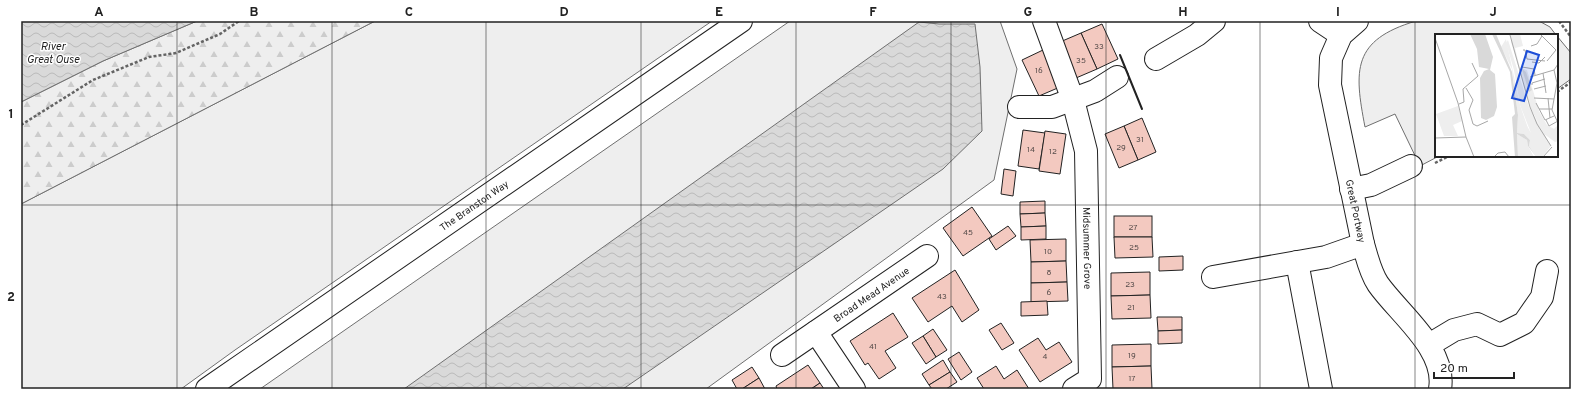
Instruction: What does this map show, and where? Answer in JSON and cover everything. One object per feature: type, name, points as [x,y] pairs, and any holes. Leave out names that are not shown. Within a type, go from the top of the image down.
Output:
[{"type":"main road","name":"The Branston Way","points":[[207,389],[741,21]]},
{"type":"main road","name":"Midsummer Grove","points":[[1044,21],[1073,100],[1086,151],[1090,379],[1074,389]]},
{"type":"main road","points":[[1156,60],[1197,35],[1214,21]]},
{"type":"main road","points":[[1320,21],[1349,28]]},
{"type":"main road","name":"Great Portway","points":[[1349,28],[1331,58],[1330,85],[1363,244],[1377,283],[1429,346],[1438,363],[1440,389]]},
{"type":"main road","points":[[1019,107],[1052,107],[1095,91],[1117,77]]},
{"type":"main road","points":[[1351,189],[1371,185],[1412,166]]},
{"type":"main road","points":[[1213,277],[1326,257],[1363,244]]},
{"type":"main road","name":"Broad Mead Avenue","points":[[782,355],[927,256]]},
{"type":"main road","points":[[1297,262],[1321,389]]},
{"type":"main road","points":[[1429,346],[1454,330],[1477,324],[1500,335],[1524,323],[1542,297],[1547,271]]},
{"type":"main road","points":[[816,332],[854,389]]},
{"type":"path","points":[[21,124],[93,80],[149,57],[176,53],[220,34],[239,21]]},
{"type":"path","points":[[1559,21],[1571,37]]},
{"type":"path","points":[[1558,91],[1571,82]]},
{"type":"green space","points":[[197,21],[375,21],[21,204],[21,102],[103,61]]},
{"type":"green space","points":[[375,21],[712,21],[235,350],[181,389],[21,389],[21,204]]},
{"type":"green space","points":[[790,21],[1000,21],[1017,69],[994,180],[706,389],[260,389]]},
{"type":"green space","points":[[1416,21],[1539,21],[1550,27],[1555,34],[1435,34],[1435,157],[1437,157],[1420,166],[1395,114],[1365,127],[1361,107],[1359,73],[1362,60],[1369,48],[1379,38],[1395,29]]},
{"type":"green space","points":[[1558,37],[1571,53],[1571,79],[1558,88]]},
{"type":"water","name":"River Great Ouse","points":[[21,21],[197,21],[103,61],[21,102]]},
{"type":"water","points":[[919,22],[939,24],[975,24],[980,67],[982,131],[943,169],[623,389],[404,389]]},
{"type":"building","points":[[1102,24],[1118,59],[1097,69],[1081,33]]},
{"type":"building","points":[[1081,33],[1097,69],[1076,78],[1060,42]]},
{"type":"building","points":[[1043,50],[1060,87],[1039,96],[1022,60]]},
{"type":"building","points":[[1142,118],[1156,152],[1138,160],[1124,126]]},
{"type":"building","points":[[1124,126],[1138,160],[1119,168],[1105,134]]},
{"type":"building","points":[[1023,130],[1045,133],[1039,169],[1018,166]]},
{"type":"building","points":[[1045,131],[1066,134],[1060,174],[1039,171]]},
{"type":"building","points":[[1004,169],[1016,171],[1013,196],[1001,194]]},
{"type":"building","points":[[1045,201],[1045,213],[1020,214],[1020,202]]},
{"type":"building","points":[[972,207],[992,236],[963,256],[943,228]]},
{"type":"building","points":[[1045,213],[1046,226],[1021,227],[1020,214]]},
{"type":"building","points":[[1114,216],[1152,216],[1152,237],[1114,237]]},
{"type":"building","points":[[1008,226],[1016,236],[996,250],[989,239]]},
{"type":"building","points":[[1046,226],[1046,239],[1021,240],[1021,227]]},
{"type":"building","points":[[1114,237],[1152,237],[1153,257],[1115,258]]},
{"type":"building","points":[[1066,239],[1066,261],[1031,262],[1030,240]]},
{"type":"building","points":[[1183,256],[1183,270],[1159,271],[1159,257]]},
{"type":"building","points":[[1066,261],[1067,282],[1031,283],[1031,262]]},
{"type":"building","points":[[955,270],[979,310],[962,322],[952,306],[928,322],[912,298]]},
{"type":"building","points":[[1150,272],[1150,295],[1111,296],[1111,273]]},
{"type":"building","points":[[1067,282],[1068,301],[1031,302],[1031,283]]},
{"type":"building","points":[[1150,295],[1151,318],[1112,319],[1111,296]]},
{"type":"building","points":[[1047,301],[1048,315],[1021,316],[1021,302]]},
{"type":"building","points":[[893,313],[908,337],[885,351],[896,368],[879,379],[868,363],[865,365],[850,341]]},
{"type":"building","points":[[1157,317],[1182,317],[1182,330],[1158,331]]},
{"type":"building","points":[[1001,323],[1014,343],[1002,350],[989,330]]},
{"type":"building","points":[[933,329],[947,350],[936,357],[923,336]]},
{"type":"building","points":[[1182,330],[1182,343],[1158,344],[1158,331]]},
{"type":"building","points":[[923,336],[936,357],[926,364],[912,343]]},
{"type":"building","points":[[1038,338],[1046,350],[1059,342],[1072,362],[1040,382],[1019,350]]},
{"type":"building","points":[[1151,344],[1151,366],[1112,367],[1112,345]]},
{"type":"building","points":[[959,352],[972,372],[961,380],[948,359]]},
{"type":"building","points":[[943,360],[950,372],[929,385],[922,374]]},
{"type":"building","points":[[808,365],[820,383],[811,389],[777,389],[776,386]]},
{"type":"building","points":[[996,366],[1004,379],[1017,370],[1029,389],[984,389],[977,378]]},
{"type":"building","points":[[1151,366],[1152,389],[1113,389],[1112,367]]},
{"type":"building","points":[[752,367],[759,378],[742,389],[737,389],[732,380]]},
{"type":"building","points":[[950,372],[957,382],[946,389],[932,389],[929,385]]},
{"type":"building","points":[[759,378],[765,389],[742,389]]},
{"type":"building","points":[[820,383],[824,389],[811,389]]},
{"type":"wall","points":[[1120,55],[1142,109]]}]
